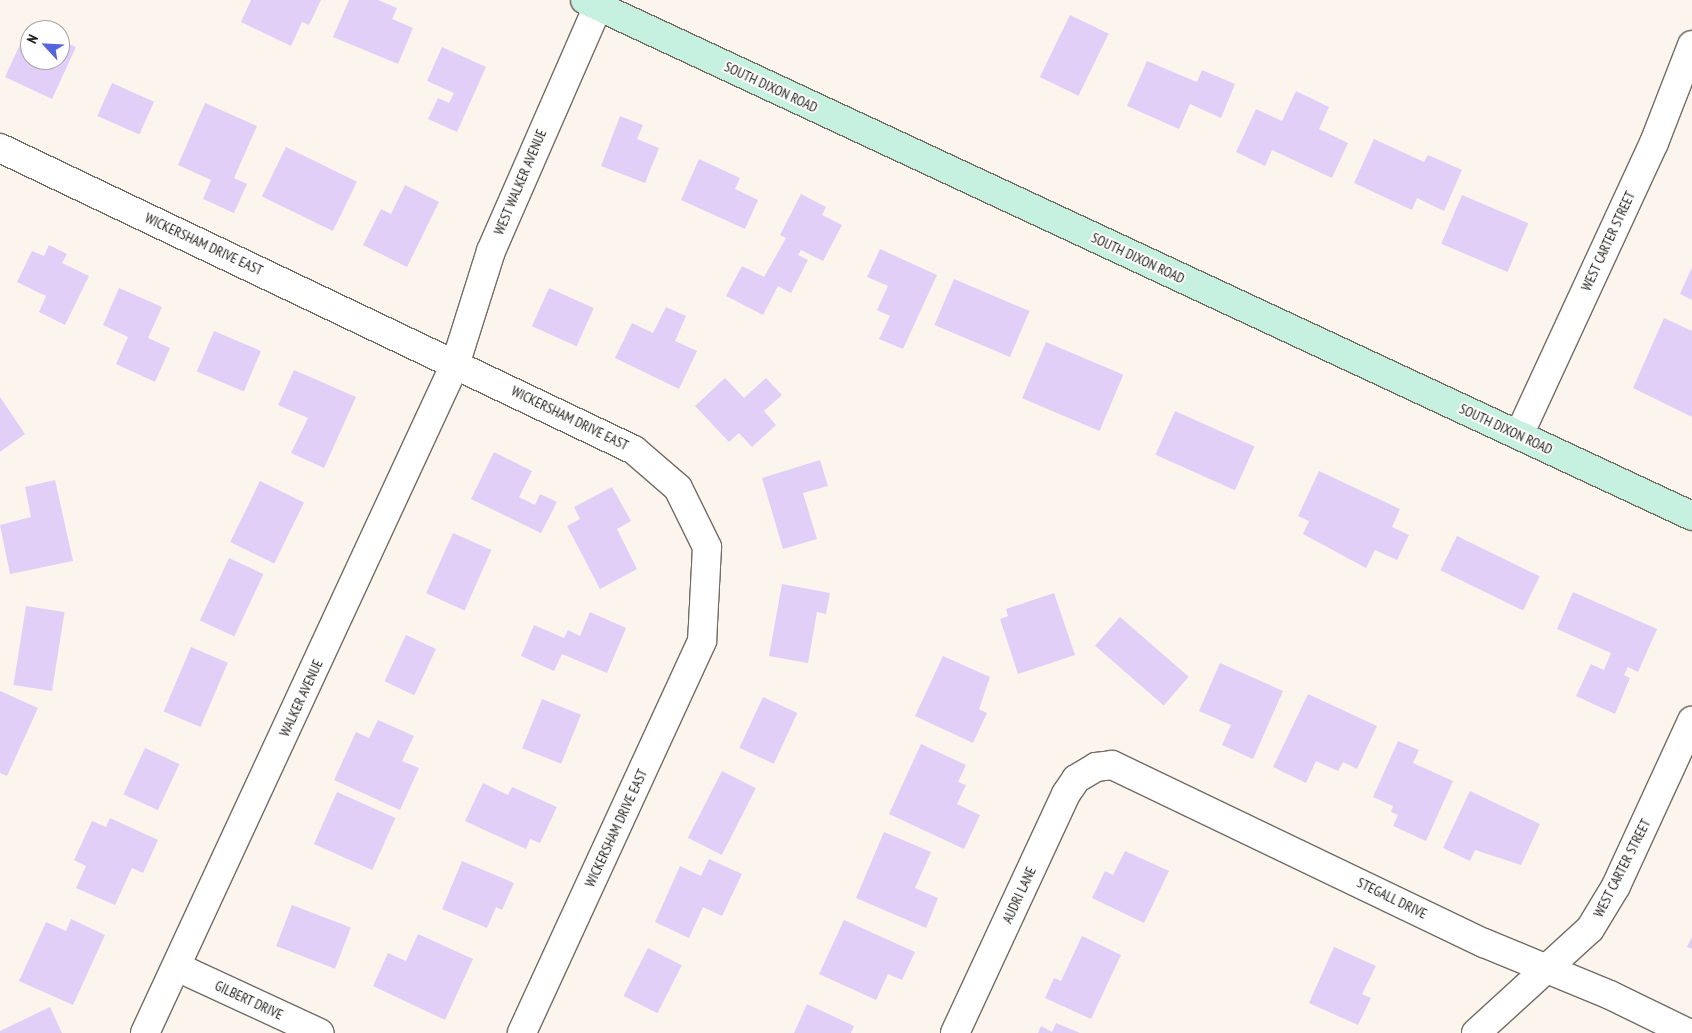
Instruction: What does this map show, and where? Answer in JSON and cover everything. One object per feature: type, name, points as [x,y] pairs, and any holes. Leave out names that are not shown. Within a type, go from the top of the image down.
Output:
[{"type":"main road","name":"SOUTH DIXON ROAD","points":[[592,3],[1692,516]]},
{"type":"street","name":"WEST WALKER AVENUE","points":[[456,362],[491,250],[592,3]]},
{"type":"street","name":"WEST CARTER STREET","points":[[1519,435],[1654,143],[1692,45]]},
{"type":"street","name":"WICKERSHAM DRIVE EAST","points":[[0,148],[456,362],[634,450],[678,488],[707,547],[702,641],[522,1033]]},
{"type":"street","name":"WALKER AVENUE","points":[[146,1033],[456,362]]},
{"type":"street","name":"WEST CARTER STREET","points":[[1476,1033],[1590,929],[1612,893],[1692,721]]},
{"type":"street","name":"STEGALL DRIVE","points":[[1096,767],[1112,765],[1546,970],[1688,1033]]},
{"type":"street","name":"AUDRI LANE","points":[[955,1033],[1066,794],[1076,779],[1096,767]]},
{"type":"street","name":"GILBERT DRIVE","points":[[177,968],[320,1033]]},
{"type":"building","points":[[251,0],[321,0],[309,25],[302,22],[291,46],[241,22]]},
{"type":"building","points":[[349,0],[378,0],[397,8],[392,19],[413,28],[398,64],[333,37]]},
{"type":"building","points":[[1070,15],[1109,34],[1078,96],[1040,77]]},
{"type":"building","points":[[70,44],[76,47],[70,60]]},
{"type":"building","points":[[20,45],[20,70],[65,70],[52,99],[5,77]]},
{"type":"building","points":[[442,47],[486,67],[457,132],[428,119],[438,98],[449,103],[454,93],[427,81]]},
{"type":"building","points":[[1147,61],[1197,82],[1202,70],[1235,84],[1221,118],[1190,104],[1179,129],[1127,106]]},
{"type":"building","points":[[112,83],[154,102],[139,135],[97,116]]},
{"type":"building","points":[[1296,91],[1329,107],[1319,129],[1348,143],[1332,178],[1272,150],[1265,166],[1236,152],[1256,109],[1282,121]]},
{"type":"building","points":[[205,103],[257,126],[234,178],[247,184],[234,213],[203,199],[211,180],[178,165]]},
{"type":"building","points":[[620,116],[643,125],[637,139],[659,148],[645,183],[601,166]]},
{"type":"building","points":[[1374,139],[1424,162],[1428,155],[1462,170],[1444,211],[1417,198],[1412,210],[1354,183]]},
{"type":"building","points":[[286,147],[357,182],[333,231],[262,196]]},
{"type":"building","points":[[699,159],[740,178],[735,189],[758,200],[745,229],[681,200]]},
{"type":"building","points":[[405,185],[439,202],[407,267],[363,245],[381,209],[391,214]]},
{"type":"building","points":[[801,194],[826,207],[822,215],[842,225],[823,261],[801,250],[798,255],[808,260],[791,293],[778,286],[763,315],[726,296],[742,266],[764,277],[786,238],[780,235]]},
{"type":"building","points":[[1462,195],[1528,223],[1508,272],[1441,244]]},
{"type":"building","points":[[49,245],[67,254],[62,263],[89,276],[65,325],[39,312],[46,296],[17,282],[32,251],[44,256]]},
{"type":"building","points":[[880,249],[937,275],[903,349],[879,339],[890,316],[877,310],[888,286],[867,277]]},
{"type":"building","points":[[1692,267],[1692,300],[1680,294]]},
{"type":"building","points":[[954,279],[1029,311],[1010,357],[934,325]]},
{"type":"building","points":[[119,288],[162,307],[148,338],[170,348],[155,382],[116,364],[128,337],[103,325]]},
{"type":"building","points":[[549,288],[594,308],[577,346],[532,326]]},
{"type":"building","points":[[666,307],[686,316],[675,341],[697,351],[679,389],[615,358],[632,323],[653,333]]},
{"type":"building","points":[[1664,318],[1692,331],[1692,417],[1633,388]]},
{"type":"building","points":[[214,331],[261,351],[244,391],[197,372]]},
{"type":"building","points":[[1046,342],[1123,375],[1099,431],[1022,398]]},
{"type":"building","points":[[294,370],[356,397],[324,468],[291,453],[308,418],[278,405]]},
{"type":"building","points":[[725,378],[744,398],[766,378],[782,395],[764,411],[776,425],[752,447],[739,433],[729,442],[695,406]]},
{"type":"building","points":[[0,397],[25,434],[0,452]]},
{"type":"building","points":[[1175,411],[1254,446],[1235,490],[1155,455]]},
{"type":"building","points":[[494,452],[532,471],[519,497],[535,505],[540,494],[557,502],[541,533],[471,499]]},
{"type":"building","points":[[820,460],[828,486],[803,493],[817,539],[783,549],[762,478]]},
{"type":"building","points":[[1319,471],[1400,509],[1392,527],[1409,535],[1397,560],[1375,550],[1366,568],[1303,534],[1309,521],[1298,516]]},
{"type":"building","points":[[55,480],[73,561],[10,574],[0,525],[31,517],[25,487]]},
{"type":"building","points":[[260,481],[304,502],[274,564],[230,542]]},
{"type":"building","points":[[612,487],[631,521],[617,529],[637,569],[600,589],[567,526],[580,519],[574,507]]},
{"type":"building","points":[[453,533],[491,550],[465,610],[426,593]]},
{"type":"building","points":[[1457,536],[1540,576],[1523,610],[1440,570]]},
{"type":"building","points":[[229,558],[263,574],[234,637],[200,621]]},
{"type":"building","points":[[782,584],[830,593],[826,614],[817,612],[808,663],[769,656]]},
{"type":"building","points":[[1573,592],[1657,629],[1638,672],[1628,667],[1624,675],[1630,678],[1615,714],[1576,696],[1591,664],[1604,670],[1611,653],[1557,629]]},
{"type":"building","points":[[1054,593],[1075,655],[1018,674],[1000,619],[1008,616],[1006,609]]},
{"type":"building","points":[[26,606],[65,612],[52,691],[13,685]]},
{"type":"building","points":[[590,612],[626,628],[607,673],[562,654],[554,671],[521,656],[534,625],[564,638],[568,630],[580,636]]},
{"type":"building","points":[[1120,617],[1189,677],[1164,705],[1095,646]]},
{"type":"building","points":[[406,635],[436,649],[414,695],[384,681]]},
{"type":"building","points":[[191,647],[228,663],[200,727],[164,711]]},
{"type":"building","points":[[943,656],[990,677],[979,709],[987,713],[973,743],[915,716]]},
{"type":"building","points":[[1220,663],[1283,691],[1253,759],[1222,745],[1231,725],[1199,711]]},
{"type":"building","points":[[0,691],[38,708],[7,776],[0,773]]},
{"type":"building","points":[[1308,694],[1377,726],[1357,769],[1343,762],[1338,771],[1316,761],[1306,783],[1273,767]]},
{"type":"building","points":[[763,697],[797,713],[774,764],[739,748]]},
{"type":"building","points":[[542,699],[581,715],[561,764],[522,748]]},
{"type":"building","points":[[378,720],[414,736],[402,761],[419,768],[400,810],[334,780],[356,732],[369,738]]},
{"type":"building","points":[[1398,741],[1419,750],[1413,763],[1453,781],[1426,841],[1393,826],[1398,815],[1391,812],[1393,806],[1373,797]]},
{"type":"building","points":[[921,744],[966,765],[958,782],[966,785],[957,804],[980,815],[964,849],[889,814]]},
{"type":"building","points":[[145,748],[179,764],[158,810],[123,794]]},
{"type":"building","points":[[722,771],[756,788],[722,855],[688,838]]},
{"type":"building","points":[[483,783],[508,795],[512,787],[557,807],[540,843],[530,839],[526,849],[465,821]]},
{"type":"building","points":[[1470,791],[1540,824],[1521,865],[1475,850],[1470,861],[1443,848]]},
{"type":"building","points":[[337,792],[395,818],[372,870],[314,844]]},
{"type":"building","points":[[110,818],[158,840],[143,873],[132,868],[115,905],[76,888],[86,866],[74,860],[92,821],[106,827]]},
{"type":"building","points":[[884,832],[931,852],[915,888],[938,898],[926,928],[856,898]]},
{"type":"building","points":[[1125,851],[1169,871],[1144,923],[1092,898],[1105,871],[1113,875]]},
{"type":"building","points":[[709,859],[742,874],[722,916],[703,907],[689,938],[655,922],[680,866],[701,876]]},
{"type":"building","points":[[462,861],[514,883],[502,910],[496,907],[487,928],[442,909]]},
{"type":"building","points":[[292,905],[351,928],[335,969],[276,946]]},
{"type":"building","points":[[71,919],[105,935],[73,1005],[19,981],[46,922],[66,931]]},
{"type":"building","points":[[844,920],[915,952],[902,980],[888,974],[876,1000],[819,974]]},
{"type":"building","points":[[418,934],[473,959],[445,1020],[373,986],[388,953],[406,961]]},
{"type":"building","points":[[1082,936],[1121,955],[1091,1019],[1045,998],[1054,978],[1061,981]]},
{"type":"building","points":[[1692,937],[1692,949],[1687,947]]},
{"type":"building","points":[[1334,947],[1376,966],[1362,994],[1371,998],[1358,1025],[1309,1003]]},
{"type":"building","points":[[648,948],[682,965],[657,1013],[623,996]]},
{"type":"building","points":[[807,1004],[854,1026],[851,1033],[794,1033]]},
{"type":"building","points":[[50,1007],[62,1033],[0,1033],[0,1031]]},
{"type":"building","points":[[1056,1023],[1080,1033],[1038,1033],[1041,1026],[1052,1032]]}]
